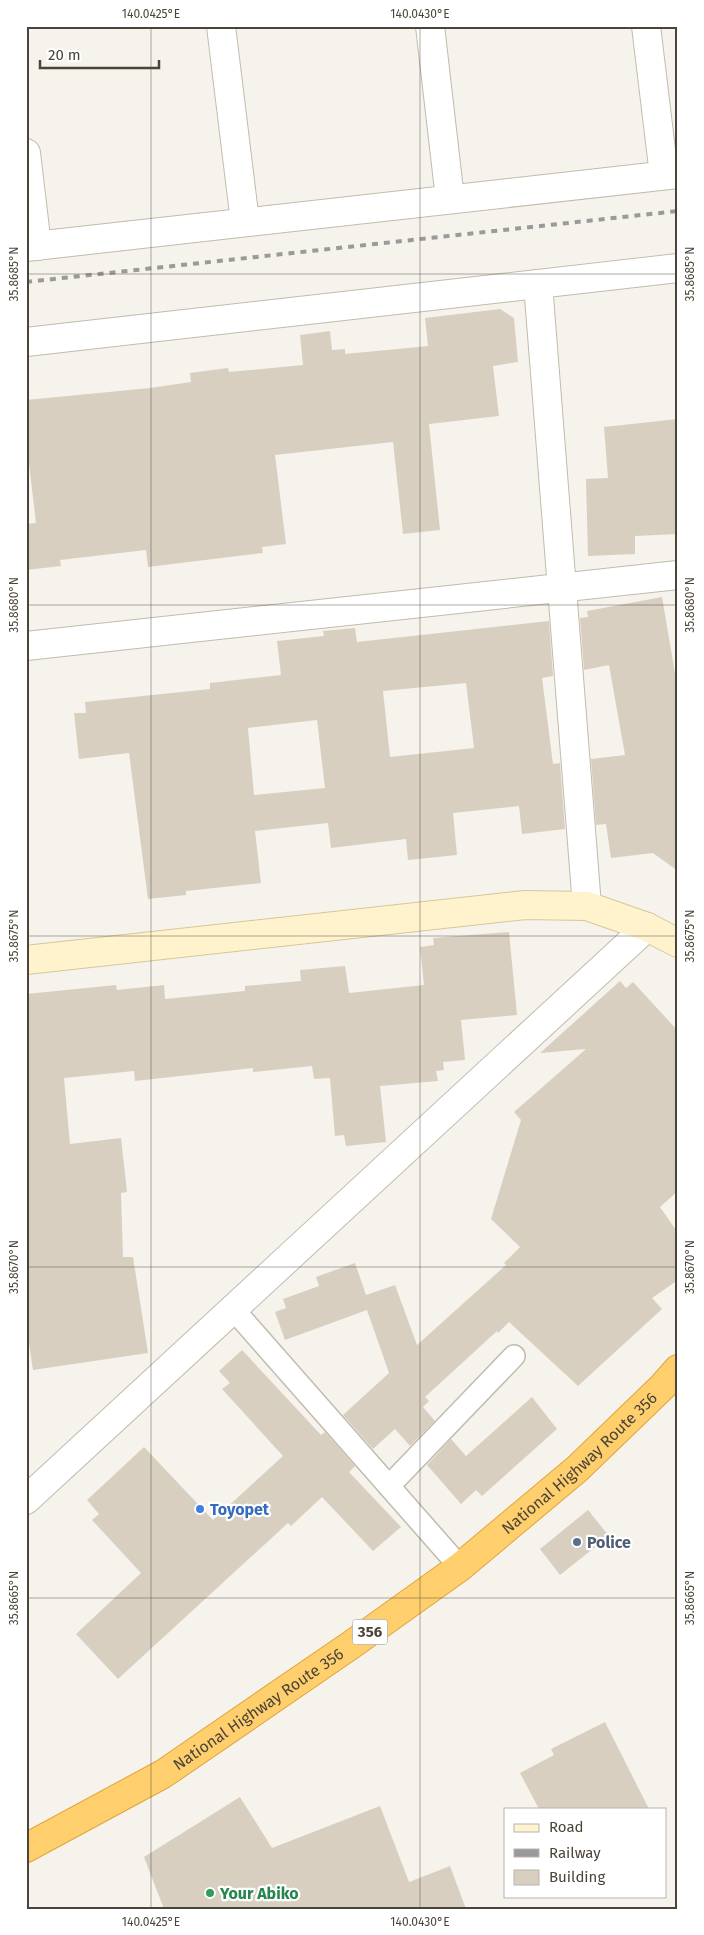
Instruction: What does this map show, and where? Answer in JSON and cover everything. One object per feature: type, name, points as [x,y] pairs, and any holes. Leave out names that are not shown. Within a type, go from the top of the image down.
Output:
[{"type":"highway","name":"National Highway Route 356","points":[[26,1848],[163,1774],[351,1646],[460,1567],[576,1469],[662,1387],[678,1368]]},
{"type":"street","points":[[221,26],[245,222]]},
{"type":"street","points":[[430,26],[450,199]]},
{"type":"street","points":[[26,153],[32,246],[671,174],[646,26]]},
{"type":"street","points":[[26,342],[678,268]]},
{"type":"street","points":[[538,284],[587,906]]},
{"type":"street","points":[[26,646],[678,575]]},
{"type":"street","points":[[26,960],[516,906],[587,906],[647,927],[678,943]]},
{"type":"street","points":[[26,1500],[647,927]]},
{"type":"lane","points":[[234,1310],[460,1567]]},
{"type":"lane","points":[[389,1486],[514,1356]]},
{"type":"building","points":[[500,309],[514,318],[518,362],[493,366],[499,416],[429,424],[440,530],[403,534],[393,442],[275,455],[286,544],[262,547],[263,553],[148,567],[146,550],[60,560],[61,566],[26,570],[26,524],[36,523],[26,438],[26,400],[150,388],[191,382],[190,373],[228,368],[229,372],[303,365],[300,335],[330,331],[332,350],[345,349],[345,354],[428,346],[425,318]]},
{"type":"building","points":[[678,419],[678,534],[635,536],[635,554],[588,556],[586,479],[608,478],[604,427]]},
{"type":"building","points":[[662,597],[678,691],[678,871],[653,853],[611,858],[606,824],[596,825],[591,759],[625,755],[609,665],[584,670],[580,618],[588,617],[587,611]]},
{"type":"building","points":[[549,621],[553,676],[542,678],[553,764],[560,763],[565,829],[522,834],[519,806],[453,813],[457,855],[408,860],[406,839],[331,848],[328,823],[255,831],[261,883],[186,891],[186,895],[148,899],[129,753],[79,759],[74,713],[86,713],[85,702],[210,689],[210,683],[281,675],[277,641],[324,636],[323,631],[355,628],[357,642]],"holes":[[[466,683],[474,748],[390,757],[383,691]],[[317,720],[325,788],[254,795],[248,728]]]},
{"type":"building","points":[[509,932],[517,1015],[461,1020],[465,1060],[443,1062],[444,1070],[436,1071],[438,1081],[380,1086],[386,1142],[346,1146],[344,1135],[335,1136],[330,1078],[314,1079],[312,1066],[253,1072],[253,1068],[135,1081],[134,1071],[64,1078],[70,1144],[121,1138],[127,1192],[121,1193],[123,1257],[133,1257],[148,1353],[33,1370],[26,1324],[26,994],[116,985],[117,990],[164,985],[165,999],[245,991],[245,986],[301,981],[300,970],[345,966],[349,993],[424,985],[420,947],[434,945],[433,938]]},
{"type":"building","points":[[620,981],[626,988],[633,982],[678,1031],[678,1191],[660,1207],[678,1233],[678,1280],[652,1298],[662,1309],[578,1386],[509,1322],[425,1397],[429,1401],[423,1407],[435,1421],[410,1446],[395,1429],[373,1449],[343,1415],[389,1373],[367,1310],[285,1340],[275,1312],[286,1308],[283,1299],[319,1286],[316,1277],[355,1263],[366,1295],[395,1285],[417,1345],[506,1265],[504,1263],[520,1247],[491,1219],[521,1120],[514,1112],[586,1049],[540,1053]]},
{"type":"building","points":[[242,1350],[321,1435],[325,1432],[355,1466],[349,1472],[401,1527],[373,1551],[322,1497],[291,1526],[288,1523],[118,1679],[76,1634],[141,1573],[92,1520],[99,1514],[87,1500],[144,1447],[213,1520],[283,1456],[222,1389],[230,1383],[219,1371]]},
{"type":"building","points":[[532,1397],[557,1429],[482,1496],[476,1490],[461,1504],[427,1465],[451,1439],[466,1456]]},
{"type":"building","points":[[588,1510],[609,1536],[560,1575],[540,1549]]},
{"type":"building","points":[[605,1722],[648,1808],[538,1808],[520,1773],[554,1755],[551,1749]]},
{"type":"building","points":[[240,1797],[272,1848],[380,1806],[409,1882],[450,1866],[466,1909],[164,1909],[144,1857]]},
{"type":"railway","points":[[26,282],[678,211]]},
{"type":"place","name":"Toyopet","points":[[200,1509]]},
{"type":"place","name":"Police","points":[[577,1542]]},
{"type":"place","name":"Your Abiko","points":[[210,1893]]}]
